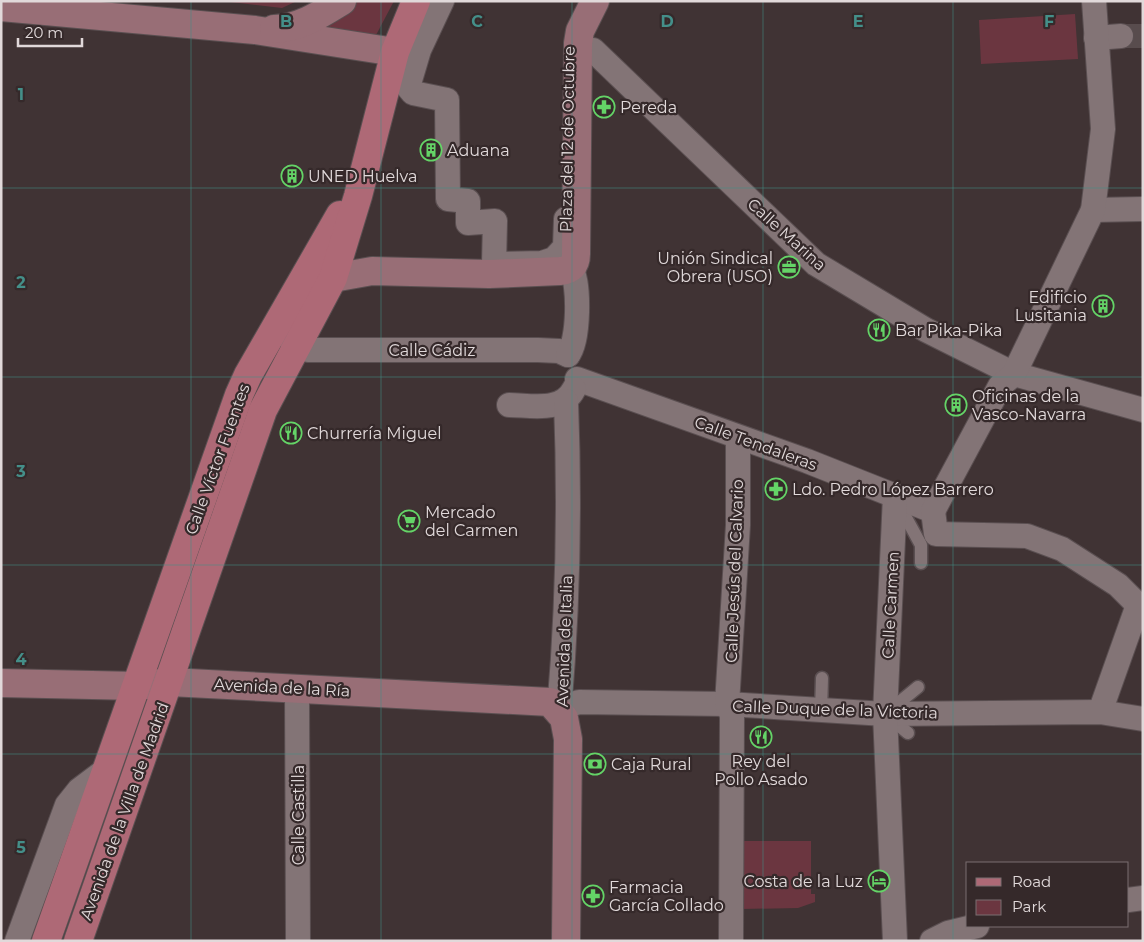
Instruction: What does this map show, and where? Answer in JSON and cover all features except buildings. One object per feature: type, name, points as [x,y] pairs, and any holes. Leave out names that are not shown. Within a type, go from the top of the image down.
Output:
[{"type":"main road","points":[[255,30],[294,26],[316,17],[342,1]]},
{"type":"main road","points":[[364,172],[395,52],[416,1]]},
{"type":"main road","points":[[333,278],[372,271],[489,274],[560,272],[571,268],[576,254],[578,43],[580,30],[595,1]]},
{"type":"main road","points":[[1,7],[255,30],[395,52]]},
{"type":"main road","name":"Calle Víctor Fuentes","points":[[137,686],[239,395],[248,375],[364,172]]},
{"type":"main road","name":"Calle Víctor Fuentes","points":[[170,682],[263,410],[333,278],[364,172]]},
{"type":"main road","name":"Avenida de la Ría","points":[[1,682],[137,686],[170,682],[536,700],[550,702],[560,711]]},
{"type":"main road","name":"Avenida de la Villa de Madrid","points":[[78,941],[170,682]]},
{"type":"main road","name":"Avenida de la Villa de Madrid","points":[[46,941],[137,686]]},
{"type":"main road","name":"Avenida de Italia","points":[[560,711],[564,718],[568,739],[566,941]]},
{"type":"street","name":"Plaza del 12 de Octubre","points":[[442,1],[419,50],[408,87],[413,93],[447,100],[448,200],[468,201],[468,224],[495,222],[494,264],[530,264],[554,260],[565,247],[568,29],[571,18],[584,1]]},
{"type":"street","points":[[1094,1],[1103,129],[1093,210],[1014,374],[1000,386],[933,511],[936,534],[1027,536],[1062,549],[1118,585],[1138,606],[1100,712]]},
{"type":"street","points":[[1096,38],[1121,36]]},
{"type":"street","name":"Calle Marina","points":[[593,50],[816,264],[926,330],[1014,374],[1143,410]]},
{"type":"street","points":[[1093,210],[1143,209]]},
{"type":"street","name":"Calle Víctor Fuentes","points":[[296,348],[291,340],[292,322],[322,267],[324,245]]},
{"type":"street","points":[[508,405],[545,406],[566,401],[575,388],[577,379],[576,368],[568,355],[574,348],[575,338],[576,283],[571,268]]},
{"type":"street","name":"Calle Cádiz","points":[[296,348],[322,351],[538,350],[559,351],[568,355]]},
{"type":"street","name":"Calle Tendaleras","points":[[577,379],[738,438],[807,461],[933,511]]},
{"type":"street","name":"Avenida de Italia","points":[[560,711],[565,633],[568,458],[566,401]]},
{"type":"street","name":"Calle Jesús del Calvario","points":[[732,941],[732,715],[727,704],[738,525],[738,438]]},
{"type":"street","name":"Calle Carmen","points":[[894,941],[885,714],[895,496]]},
{"type":"street","name":"Calle Castilla","points":[[297,689],[298,941]]},
{"type":"street","name":"Calle Duque de la Victoria","points":[[560,711],[566,706],[579,702],[727,704],[885,714],[1100,712],[1143,719]]},
{"type":"street","name":"Avenida de la Villa de Madrid","points":[[13,934],[67,805],[79,790],[107,769]]},
{"type":"street","points":[[1129,900],[1143,898]]},
{"type":"street","points":[[932,941],[948,933],[973,927]]},
{"type":"lane","points":[[895,496],[921,545],[921,563]]},
{"type":"lane","points":[[821,711],[822,678]]},
{"type":"lane","points":[[908,733],[885,714],[918,687]]},
{"type":"green space","points":[[222,1],[297,1],[282,8]]},
{"type":"green space","points":[[356,1],[394,1],[375,37],[309,30]]},
{"type":"green space","points":[[1075,14],[1078,59],[981,64],[979,20]]},
{"type":"green space","points":[[743,841],[811,841],[811,894],[815,894],[815,902],[798,908],[742,909]]},
{"type":"tunnel","points":[[1121,36],[1143,36]]},
{"type":"place","name":"Pereda","points":[[604,107]]},
{"type":"place","name":"Aduana","points":[[431,150]]},
{"type":"place","name":"UNED Huelva","points":[[292,176]]},
{"type":"place","name":"Unión Sindical Obrera (USO)","points":[[789,267]]},
{"type":"place","name":"Edificio Lusitania","points":[[1103,306]]},
{"type":"place","name":"Bar Pika-Pika","points":[[879,330]]},
{"type":"place","name":"Oficinas de la Vasco-Navarra","points":[[956,405]]},
{"type":"place","name":"Churrería Miguel","points":[[291,433]]},
{"type":"place","name":"Ldo. Pedro López Barrero","points":[[776,489]]},
{"type":"place","name":"Mercado del Carmen","points":[[409,521]]},
{"type":"place","name":"Rey del Pollo Asado","points":[[761,737]]},
{"type":"place","name":"Caja Rural","points":[[595,764]]},
{"type":"place","name":"Costa de la Luz","points":[[879,881]]},
{"type":"place","name":"Farmacia García Collado","points":[[593,896]]}]
